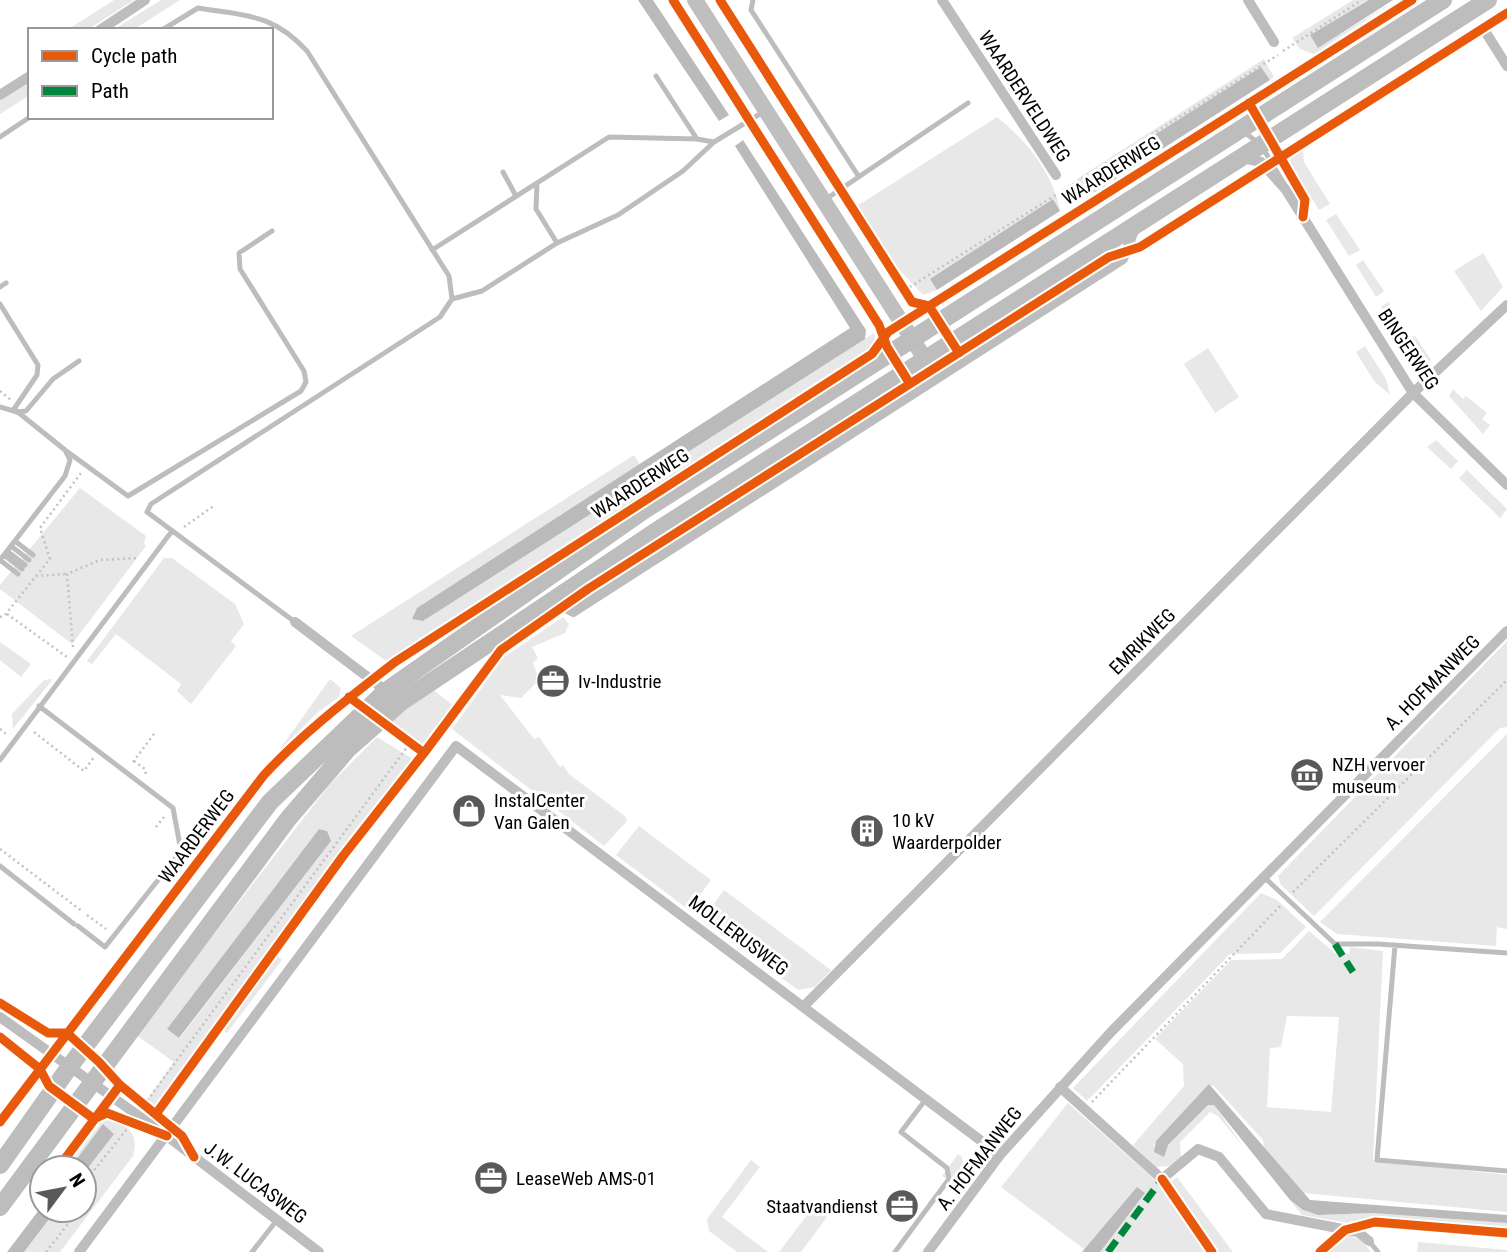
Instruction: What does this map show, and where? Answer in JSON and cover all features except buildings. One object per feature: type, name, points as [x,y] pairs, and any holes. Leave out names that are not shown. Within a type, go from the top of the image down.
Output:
[{"type":"main road","name":"WAARDERWEG","points":[[0,1165],[70,1066],[270,802],[394,696],[643,511],[1443,0]]},
{"type":"main road","name":"WAARDERWEG","points":[[0,1207],[288,819],[394,696],[552,600],[1488,0]]},
{"type":"street","points":[[103,28],[145,0]]},
{"type":"street","points":[[695,0],[925,359]]},
{"type":"street","name":"WAARDERVELDWEG","points":[[942,0],[1056,175]]},
{"type":"street","points":[[1248,0],[1274,42]]},
{"type":"street","points":[[1483,28],[1507,66]]},
{"type":"street","points":[[0,79],[5,92],[28,77]]},
{"type":"street","name":"BINGERWEG","points":[[1241,158],[1261,162],[1286,190],[1413,393],[1507,485]]},
{"type":"street","points":[[552,600],[573,612],[1123,259],[1137,223]]},
{"type":"street","name":"EMRIKWEG","points":[[804,1006],[1413,393],[1507,305]]},
{"type":"street","points":[[295,622],[394,696]]},
{"type":"street","name":"A. HOFMANWEG","points":[[928,1252],[1000,1156],[1060,1087],[1507,631]]},
{"type":"street","name":"MOLLERUSWEG","points":[[170,1132],[456,746],[1000,1156]]},
{"type":"street","name":"J.W. LUCASWEG","points":[[0,1017],[170,1132],[319,1252]]},
{"type":"street","points":[[1060,1087],[1162,1179],[1198,1149],[1219,1157],[1266,1214],[1358,1232],[1370,1241]]},
{"type":"street","points":[[79,1252],[170,1132]]},
{"type":"street","name":"WAARDERWEG","points":[[0,1156],[19,1140]]},
{"type":"lane","points":[[753,0],[751,10],[859,177]]},
{"type":"lane","points":[[165,28],[198,8],[271,20],[291,34],[307,51],[449,276],[452,299],[440,317],[151,504],[147,512],[295,622]]},
{"type":"lane","points":[[656,76],[696,139]]},
{"type":"lane","points":[[824,201],[968,103]]},
{"type":"lane","points":[[452,299],[482,291],[556,243],[618,215],[682,171],[714,142],[766,111]]},
{"type":"lane","points":[[0,137],[28,118]]},
{"type":"lane","name":"BINGERWEG","points":[[1238,130],[1261,145],[1285,181],[1286,190]]},
{"type":"lane","points":[[432,250],[609,137],[696,139],[714,142]]},
{"type":"lane","points":[[503,172],[516,196]]},
{"type":"lane","points":[[537,183],[536,209],[556,243]]},
{"type":"lane","points":[[0,407],[17,412],[116,490],[128,496],[136,494],[301,391],[306,382],[304,371],[240,269],[237,259],[239,253],[272,231]]},
{"type":"lane","points":[[0,287],[6,283]]},
{"type":"lane","points":[[0,304],[38,365],[37,375],[15,403],[17,412]]},
{"type":"lane","points":[[17,412],[26,411],[53,379],[79,361]]},
{"type":"lane","points":[[6,552],[65,476],[70,460],[65,450]]},
{"type":"lane","points":[[0,760],[172,531]]},
{"type":"lane","points":[[6,552],[25,565]]},
{"type":"lane","points":[[6,552],[25,565]]},
{"type":"lane","points":[[6,552],[25,565]]},
{"type":"lane","points":[[0,866],[105,947],[181,851],[173,808],[39,706]]},
{"type":"lane","points":[[1264,877],[1335,944],[1395,945],[1507,954]]},
{"type":"lane","points":[[1395,945],[1377,1160],[1507,1171]]},
{"type":"lane","points":[[895,1252],[949,1180],[947,1168],[901,1132],[926,1099]]},
{"type":"lane","points":[[252,1252],[277,1220]]},
{"type":"lane","points":[[1370,1241],[1378,1252]]},
{"type":"path","points":[[905,290],[1362,0]]},
{"type":"path","points":[[1274,42],[1289,64]]},
{"type":"path","points":[[898,279],[912,302]]},
{"type":"path","points":[[0,617],[7,614],[50,559],[40,528],[86,466]]},
{"type":"path","points":[[36,576],[67,574],[100,560],[137,557],[146,563]]},
{"type":"path","points":[[67,574],[74,662]]},
{"type":"path","points":[[7,614],[74,662]]},
{"type":"path","points":[[31,730],[84,771],[95,756]]},
{"type":"path","points":[[126,772],[154,734]]},
{"type":"path","points":[[170,1132],[156,1114],[140,1102],[414,745],[400,735]]},
{"type":"path","points":[[134,761],[145,769],[148,781]]},
{"type":"path","points":[[156,827],[169,811]]},
{"type":"path","points":[[0,849],[108,931]]},
{"type":"path","points":[[117,1118],[143,1128]]},
{"type":"path","points":[[98,1165],[130,1124]]},
{"type":"path","points":[[46,1252],[68,1224]]},
{"type":"shaded area","points":[[114,0],[134,0],[90,28],[70,28]]},
{"type":"shaded area","points":[[161,0],[180,0],[136,28],[116,28]]},
{"type":"shaded area","points":[[638,0],[653,0],[729,115],[719,121]]},
{"type":"shaded area","points":[[1353,0],[1369,0],[1310,35],[1318,47],[1397,0],[1314,54],[1300,49],[1292,38]]},
{"type":"shaded area","points":[[1369,0],[1393,0],[1318,48],[1310,35]]},
{"type":"shaded area","points":[[1264,59],[1274,77],[1270,80],[1261,67],[1088,179],[1095,192],[1089,196],[1077,179]]},
{"type":"shaded area","points":[[1261,67],[1270,80],[1095,192],[1087,178]]},
{"type":"shaded area","points":[[28,83],[28,96],[0,114],[0,101]]},
{"type":"shaded area","points":[[997,117],[1018,136],[1037,159],[1052,184],[1060,211],[1053,199],[931,279],[937,290],[923,295],[894,264],[857,206]]},
{"type":"shaded area","points":[[743,140],[866,330],[865,339],[423,621],[412,619],[417,608],[850,328],[735,146]]},
{"type":"shaded area","points":[[1303,150],[1304,162],[1330,204],[1319,210],[1288,160]]},
{"type":"shaded area","points":[[1053,199],[1060,211],[937,290],[930,279]]},
{"type":"shaded area","points":[[1336,214],[1360,250],[1349,256],[1326,220]]},
{"type":"shaded area","points":[[1483,253],[1503,287],[1481,311],[1454,271]]},
{"type":"shaded area","points":[[1363,260],[1384,291],[1376,297],[1356,265]]},
{"type":"shaded area","points":[[1388,302],[1410,337],[1415,336],[1431,360],[1423,362],[1416,358],[1381,307]]},
{"type":"shaded area","points":[[874,333],[876,342],[864,356],[389,663],[351,636],[634,455],[641,466],[417,608],[423,621]]},
{"type":"shaded area","points":[[1365,346],[1386,379],[1390,395],[1374,381],[1356,352]]},
{"type":"shaded area","points":[[1208,348],[1239,397],[1215,413],[1184,364]]},
{"type":"shaded area","points":[[1453,389],[1463,399],[1466,396],[1487,413],[1482,419],[1490,425],[1483,434],[1449,396]]},
{"type":"shaded area","points":[[1436,440],[1458,461],[1451,469],[1427,447]]},
{"type":"shaded area","points":[[1467,470],[1507,509],[1500,518],[1459,478]]},
{"type":"shaded area","points":[[80,488],[146,536],[146,546],[72,644],[0,589],[0,585]]},
{"type":"shaded area","points":[[164,558],[172,558],[235,604],[244,624],[231,641],[236,646],[191,704],[177,691],[181,684],[116,634],[92,664],[87,661]]},
{"type":"shaded area","points":[[563,617],[569,624],[565,633],[532,647],[538,658],[533,663],[539,680],[521,698],[500,695],[534,739],[539,737],[560,767],[563,765],[569,774],[626,817],[627,821],[604,846],[452,729],[504,657]]},
{"type":"shaded area","points":[[1507,641],[1507,727],[1500,728],[1314,916],[1281,885],[1278,876]]},
{"type":"shaded area","points":[[0,642],[31,664],[21,677],[0,660]]},
{"type":"shaded area","points":[[53,679],[13,729],[12,714],[44,680]]},
{"type":"shaded area","points":[[330,679],[341,688],[339,697],[318,712],[277,753]]},
{"type":"shaded area","points":[[431,688],[455,707],[424,747],[392,721]]},
{"type":"shaded area","points":[[1507,734],[1507,929],[1497,927],[1496,946],[1337,934],[1320,922]]},
{"type":"shaded area","points":[[377,737],[413,759],[270,949],[282,960],[227,1033],[215,1025],[155,1110],[144,1104],[174,1062],[136,1035],[330,784]],"holes":[[[319,829],[327,831],[330,842],[180,1038],[167,1029]]]},
{"type":"shaded area","points":[[639,826],[711,880],[689,910],[616,855]]},
{"type":"shaded area","points":[[319,829],[327,831],[331,841],[179,1038],[167,1029]]},
{"type":"shaded area","points":[[724,890],[831,970],[815,987],[798,990],[702,920]]},
{"type":"shaded area","points":[[1261,893],[1277,900],[1306,927],[1280,953],[1230,954],[1087,1101],[1073,1088]]},
{"type":"shaded area","points":[[1309,931],[1335,953],[1349,954],[1350,947],[1383,951],[1373,1160],[1507,1175],[1507,1212],[1303,1193],[1265,1154],[1263,1140],[1213,1085],[1207,1091],[1204,1090],[1153,1146],[1168,1145],[1208,1104],[1214,1105],[1243,1146],[1218,1116],[1210,1112],[1180,1142],[1181,1158],[1170,1166],[1156,1167],[1133,1145],[1184,1086],[1183,1064],[1155,1039],[1231,960],[1282,959]],"holes":[[[1287,1016],[1339,1017],[1331,1112],[1267,1107],[1270,1048],[1281,1047]]]},
{"type":"shaded area","points":[[1209,1084],[1310,1200],[1507,1215],[1507,1223],[1373,1213],[1318,1215],[1303,1210],[1290,1200],[1214,1105],[1208,1105],[1168,1145],[1164,1157],[1154,1152],[1156,1141]]},
{"type":"shaded area","points":[[1068,1103],[1172,1195],[1209,1252],[1088,1252],[1001,1187]]},
{"type":"shaded area","points":[[106,1116],[130,1130],[135,1141],[133,1156],[98,1202],[98,1154],[113,1133],[103,1124],[80,1154],[78,1154]]},
{"type":"shaded area","points":[[103,1124],[114,1134],[98,1155],[80,1154]]},
{"type":"shaded area","points":[[958,1154],[962,1157],[966,1177],[959,1187],[942,1176]]},
{"type":"shaded area","points":[[751,1160],[760,1167],[722,1217],[768,1252],[737,1252],[709,1231],[707,1219]]},
{"type":"shaded area","points":[[1177,1177],[1233,1252],[1217,1252],[1171,1182]]},
{"type":"shaded area","points":[[1137,1187],[1145,1193],[1100,1252],[1082,1252]]},
{"type":"shaded area","points":[[1290,1200],[1303,1210],[1318,1215],[1373,1213],[1507,1223],[1507,1230],[1379,1220],[1354,1224],[1302,1215]]},
{"type":"shaded area","points":[[814,1206],[827,1217],[801,1252],[779,1252]]},
{"type":"shaded area","points":[[28,1224],[45,1224],[24,1252],[7,1252]]},
{"type":"shaded area","points":[[45,1224],[81,1224],[60,1252],[24,1252]]},
{"type":"shaded area","points":[[1348,1234],[1362,1241],[1371,1252],[1323,1252]]},
{"type":"shaded area","points":[[1418,1242],[1507,1250],[1507,1252],[1417,1252]]},
{"type":"marked path","points":[[1335,944],[1353,972]]},
{"type":"marked path","points":[[1108,1252],[1162,1179]]},
{"type":"cycle path","points":[[673,0],[879,325],[887,347],[910,384]]},
{"type":"cycle path","points":[[720,0],[912,302],[929,306],[959,353]]},
{"type":"cycle path","points":[[0,1122],[264,775],[311,730],[361,689],[395,662],[872,354],[888,332],[1412,0]]},
{"type":"cycle path","points":[[349,697],[424,753],[501,650],[588,589],[1109,257],[1140,247],[1507,13]]},
{"type":"cycle path","points":[[1249,103],[1305,200],[1303,217]]},
{"type":"cycle path","points":[[156,1114],[343,856],[424,753]]},
{"type":"cycle path","points":[[0,1003],[48,1033],[67,1033],[120,1085],[182,1136],[194,1157]]},
{"type":"cycle path","points":[[0,1037],[40,1069],[49,1086],[94,1119],[107,1113],[167,1136]]},
{"type":"cycle path","points":[[68,1154],[120,1085]]},
{"type":"cycle path","points":[[1162,1179],[1212,1252]]},
{"type":"cycle path","points":[[1320,1252],[1345,1230],[1375,1222],[1507,1233]]},
{"type":"place","name":"Iv-Industrie","points":[[553,681]]},
{"type":"place","name":"NZH vervoer museum","points":[[1307,775]]},
{"type":"place","name":"InstalCenter Van Galen","points":[[469,811]]},
{"type":"place","name":"10 kV Waarderpolder","points":[[867,831]]},
{"type":"place","name":"LeaseWeb AMS-01","points":[[491,1178]]},
{"type":"place","name":"Staatvandienst","points":[[902,1206]]}]
